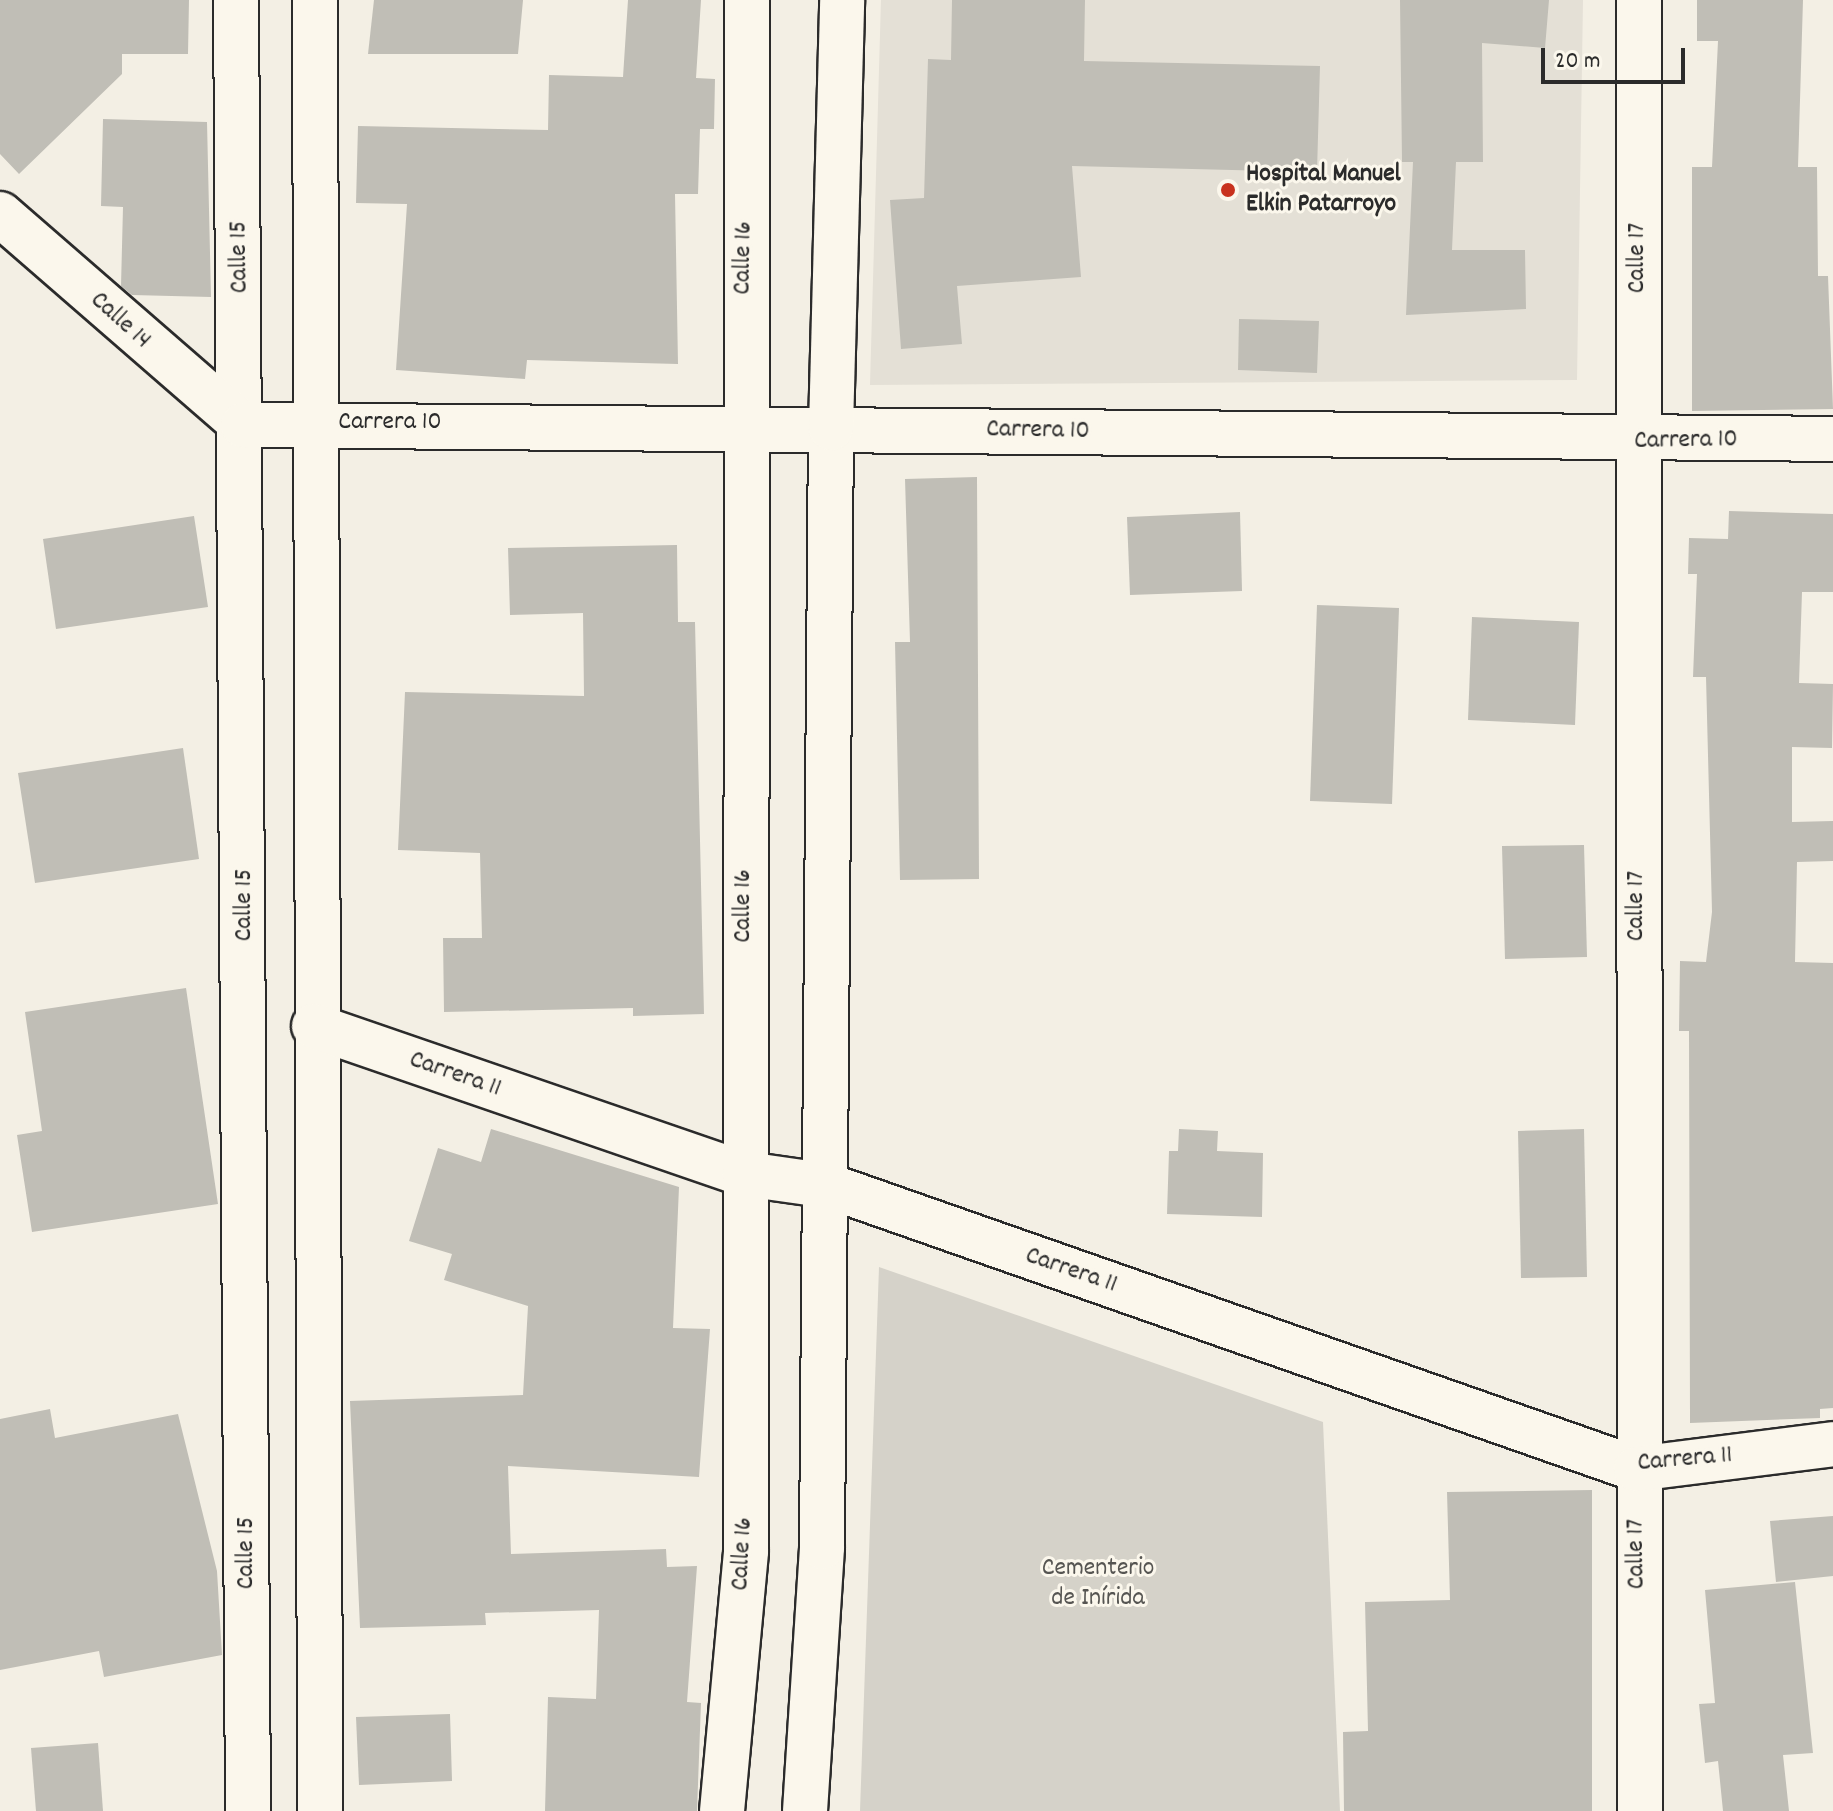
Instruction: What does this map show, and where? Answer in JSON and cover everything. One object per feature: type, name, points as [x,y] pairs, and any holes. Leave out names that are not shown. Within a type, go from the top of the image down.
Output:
[{"type":"street","name":"Calle 15","points":[[236,0],[243,425],[248,1811]]},
{"type":"street","points":[[315,0],[314,1026],[320,1811]]},
{"type":"street","name":"Calle 16","points":[[722,1811],[746,1551],[742,424],[747,0]]},
{"type":"street","points":[[805,1811],[822,1547],[829,1186],[831,428],[842,0]]},
{"type":"street","name":"Calle 17","points":[[1639,0],[1636,1469],[1640,1811]]},
{"type":"street","name":"Calle 14","points":[[0,214],[243,425]]},
{"type":"street","name":"Carrera 10","points":[[243,425],[742,424],[1638,442],[1833,439]]},
{"type":"street","name":"Carrera 11","points":[[314,1026],[745,1174],[829,1186],[1636,1469],[1833,1444]]},
{"type":"shaded area","name":"Hospital Manuel Elkin Patarroyo","points":[[881,0],[1583,0],[1577,380],[870,385]]},
{"type":"green space","name":"Cementerio de Inírida","points":[[879,1267],[1323,1422],[1340,1811],[860,1811]]},
{"type":"building","points":[[0,0],[189,0],[188,54],[122,54],[122,74],[19,174],[0,154]]},
{"type":"building","points":[[374,0],[523,0],[518,54],[368,54]]},
{"type":"building","points":[[628,0],[701,0],[696,78],[715,79],[714,129],[700,129],[698,194],[675,194],[678,364],[527,360],[525,379],[396,370],[407,204],[356,203],[358,126],[548,130],[549,75],[623,77]]},
{"type":"building","points":[[952,0],[1085,0],[1084,61],[1320,66],[1317,172],[1072,166],[1081,277],[957,286],[962,344],[901,349],[890,200],[924,198],[928,59],[951,60]]},
{"type":"building","points":[[1400,0],[1549,0],[1545,48],[1482,43],[1483,162],[1456,162],[1452,250],[1525,250],[1526,309],[1406,315],[1413,162],[1402,162]]},
{"type":"building","points":[[1697,0],[1803,0],[1798,167],[1817,167],[1818,276],[1828,276],[1833,409],[1692,411],[1692,167],[1712,167],[1718,41],[1697,41]]},
{"type":"building","points":[[103,119],[207,122],[211,297],[132,295],[121,286],[123,207],[101,206]]},
{"type":"building","points":[[1239,319],[1319,321],[1317,373],[1238,370]]},
{"type":"building","points":[[977,477],[979,879],[900,880],[895,642],[910,642],[905,479]]},
{"type":"building","points":[[1729,511],[1833,514],[1833,592],[1802,592],[1799,683],[1833,684],[1832,748],[1792,747],[1792,822],[1833,821],[1833,861],[1797,862],[1795,962],[1833,963],[1833,1408],[1820,1409],[1820,1418],[1690,1423],[1689,1031],[1679,1031],[1680,961],[1706,962],[1712,912],[1706,677],[1693,677],[1697,574],[1688,574],[1689,538],[1728,539]]},
{"type":"building","points":[[1240,512],[1242,591],[1130,595],[1127,517]]},
{"type":"building","points":[[194,516],[208,607],[56,629],[43,539]]},
{"type":"building","points":[[677,545],[678,622],[695,622],[704,1014],[633,1016],[633,1008],[444,1012],[443,938],[482,938],[480,853],[398,850],[405,692],[584,696],[583,613],[510,615],[508,548]]},
{"type":"building","points":[[1317,605],[1399,608],[1392,804],[1310,801]]},
{"type":"building","points":[[1472,617],[1579,622],[1575,725],[1468,720]]},
{"type":"building","points":[[183,748],[199,859],[35,883],[18,773]]},
{"type":"building","points":[[1584,845],[1587,957],[1505,959],[1502,846]]},
{"type":"building","points":[[186,988],[218,1204],[32,1232],[17,1135],[42,1131],[25,1012]]},
{"type":"building","points":[[491,1129],[679,1187],[673,1328],[710,1329],[699,1477],[508,1466],[511,1554],[666,1549],[667,1567],[697,1566],[687,1702],[701,1703],[697,1811],[545,1811],[548,1697],[596,1699],[599,1610],[485,1613],[486,1625],[360,1628],[350,1401],[523,1395],[528,1306],[444,1280],[452,1254],[409,1241],[438,1148],[481,1162]]},
{"type":"building","points":[[1179,1129],[1218,1131],[1217,1151],[1263,1153],[1262,1217],[1167,1214],[1169,1151],[1178,1151]]},
{"type":"building","points":[[1584,1129],[1587,1277],[1521,1278],[1518,1131]]},
{"type":"building","points":[[50,1409],[55,1438],[178,1414],[217,1571],[222,1655],[104,1677],[99,1651],[0,1670],[0,1419]]},
{"type":"building","points":[[1592,1490],[1592,1811],[1344,1811],[1343,1732],[1368,1731],[1365,1602],[1450,1600],[1447,1492]]},
{"type":"building","points":[[1833,1516],[1833,1576],[1776,1582],[1770,1521]]},
{"type":"building","points":[[1795,1582],[1813,1753],[1783,1755],[1789,1811],[1723,1811],[1718,1761],[1705,1763],[1699,1704],[1715,1703],[1705,1590]]},
{"type":"building","points":[[450,1714],[452,1781],[359,1785],[356,1717]]},
{"type":"building","points":[[98,1743],[103,1811],[36,1811],[31,1748]]},
{"type":"place","name":"Hospital Manuel Elkin Patarroyo","points":[[1228,190]]}]
